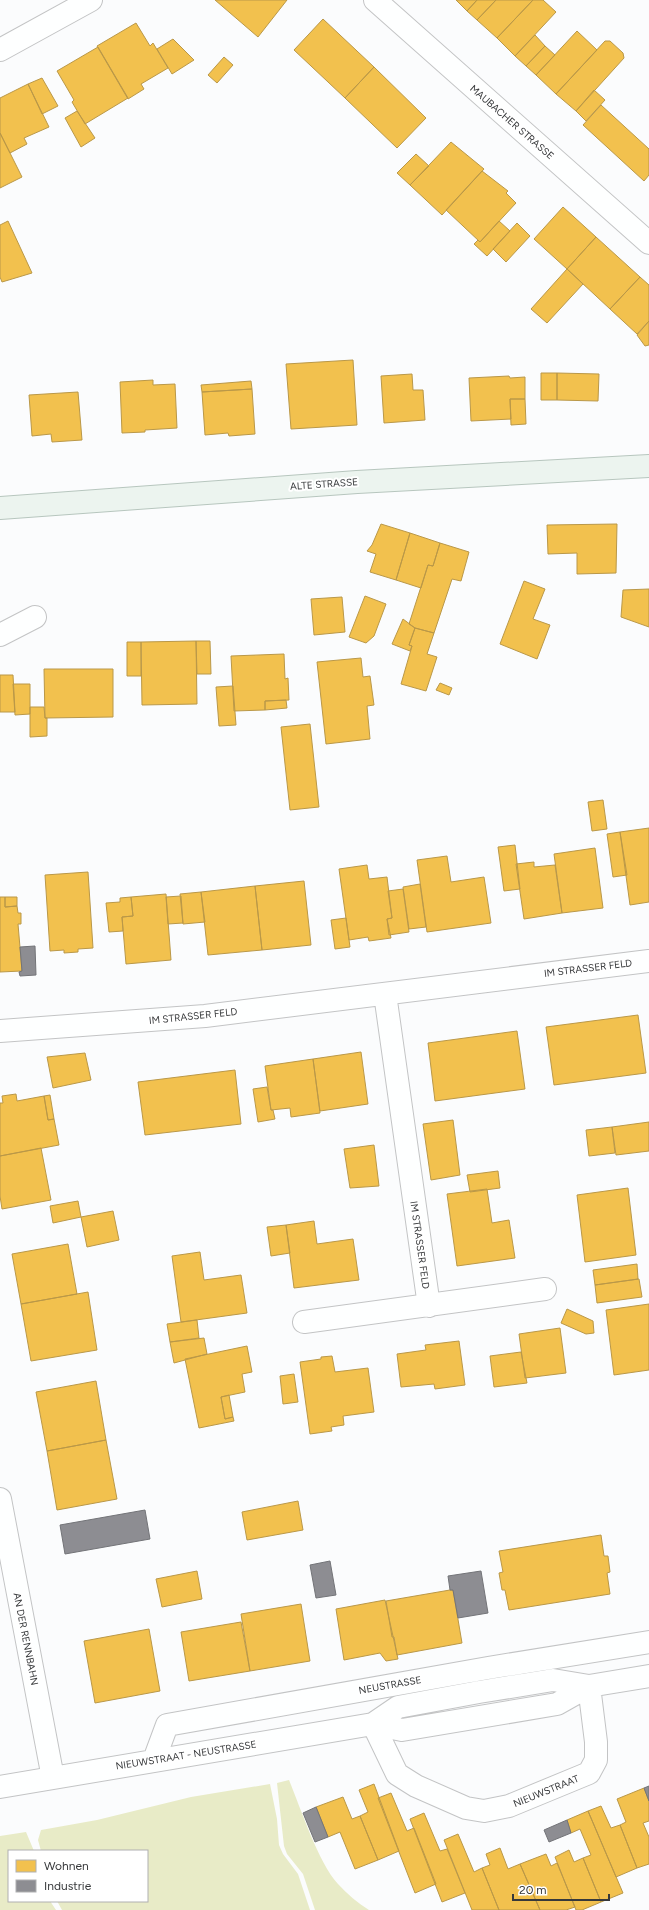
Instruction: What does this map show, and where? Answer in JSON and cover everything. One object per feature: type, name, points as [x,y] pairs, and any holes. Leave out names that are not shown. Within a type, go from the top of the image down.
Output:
[{"type":"main road","name":"ALTE STRASSE","points":[[0,508],[357,482],[649,466]]},
{"type":"street","points":[[0,50],[92,0]]},
{"type":"street","name":"MAUBACHER STRASSE","points":[[375,0],[649,243]]},
{"type":"street","points":[[0,635],[35,617]]},
{"type":"street","name":"IM STRASSER FELD","points":[[0,1031],[205,1016],[649,961]]},
{"type":"street","name":"IM STRASSER FELD","points":[[385,994],[429,1306]]},
{"type":"street","points":[[304,1322],[545,1290]]},
{"type":"street","name":"AN DER RENNBAHN","points":[[0,1499],[53,1778]]},
{"type":"street","name":"NEUSTRASSE","points":[[154,1760],[167,1726],[480,1669],[649,1642]]},
{"type":"street","points":[[373,1724],[398,1707],[479,1692],[553,1680],[588,1686],[649,1676]]},
{"type":"street","name":"NIEUWSTRAAT","points":[[373,1724],[397,1774],[416,1786],[466,1808],[484,1811],[509,1806],[589,1773],[596,1760],[596,1742],[588,1686]]},
{"type":"street","name":"NIEUWSTRAAT - NEUSTRASSE","points":[[0,1787],[373,1724]]},
{"type":"green space","points":[[289,1780],[324,1863],[338,1884],[369,1910],[315,1910],[303,1874],[287,1854],[284,1846],[277,1783]]},
{"type":"green space","points":[[270,1784],[277,1819],[279,1845],[283,1854],[298,1874],[310,1910],[62,1910],[58,1902],[148,1902],[148,1850],[41,1850],[38,1840],[41,1830],[97,1820],[191,1797]]},
{"type":"green space","points":[[26,1832],[34,1850],[8,1850],[8,1902],[51,1902],[56,1910],[0,1910],[0,1836]]},
{"type":"building: Wohnen","points":[[215,0],[287,0],[258,37]]},
{"type":"building: Wohnen","points":[[456,0],[477,0],[467,11]]},
{"type":"building: Wohnen","points":[[477,0],[496,0],[477,20],[467,11]]},
{"type":"building: Wohnen","points":[[496,0],[533,0],[497,38],[477,20]]},
{"type":"building: Wohnen","points":[[533,0],[543,0],[556,12],[515,56],[497,38]]},
{"type":"building: Wohnen","points":[[323,19],[374,67],[345,98],[294,50]]},
{"type":"building: Wohnen","points":[[136,23],[150,46],[153,43],[168,68],[141,84],[144,89],[128,99],[97,46]]},
{"type":"building: Wohnen","points":[[577,31],[597,50],[556,94],[536,75]]},
{"type":"building: Wohnen","points":[[535,35],[545,46],[526,66],[515,56]]},
{"type":"building: Wohnen","points":[[173,39],[194,60],[172,74],[157,49]]},
{"type":"building: Wohnen","points":[[605,41],[610,41],[623,53],[624,58],[576,111],[556,94]]},
{"type":"building: Wohnen","points":[[545,46],[555,55],[536,75],[526,66]]},
{"type":"building: Wohnen","points":[[98,47],[128,98],[85,124],[72,102],[74,100],[57,71]]},
{"type":"building: Wohnen","points":[[224,57],[233,65],[217,83],[208,75]]},
{"type":"building: Wohnen","points":[[374,67],[426,118],[397,148],[345,98]]},
{"type":"building: Wohnen","points":[[42,78],[58,106],[42,114],[28,84]]},
{"type":"building: Wohnen","points":[[28,84],[49,127],[24,138],[27,144],[10,153],[0,133],[0,98]]},
{"type":"building: Wohnen","points":[[594,90],[605,100],[586,121],[576,111]]},
{"type":"building: Wohnen","points":[[601,105],[649,149],[649,175],[644,181],[583,125]]},
{"type":"building: Wohnen","points":[[77,111],[95,138],[81,147],[65,118]]},
{"type":"building: Wohnen","points":[[0,133],[22,177],[0,188]]},
{"type":"building: Wohnen","points":[[451,142],[484,169],[442,215],[410,185]]},
{"type":"building: Wohnen","points":[[416,154],[429,166],[410,185],[397,173]]},
{"type":"building: Wohnen","points":[[482,171],[508,191],[506,193],[516,203],[480,242],[446,210]]},
{"type":"building: Wohnen","points":[[563,207],[596,237],[567,269],[534,239]]},
{"type":"building: Wohnen","points":[[8,221],[32,273],[2,282],[0,277],[0,225]]},
{"type":"building: Wohnen","points":[[499,221],[510,231],[487,256],[474,244],[478,240],[480,242]]},
{"type":"building: Wohnen","points":[[517,223],[530,236],[506,262],[493,249]]},
{"type":"building: Wohnen","points":[[596,237],[640,277],[610,309],[567,269]]},
{"type":"building: Wohnen","points":[[567,269],[583,284],[547,323],[531,309]]},
{"type":"building: Wohnen","points":[[640,277],[649,285],[649,321],[637,334],[610,309]]},
{"type":"building: Wohnen","points":[[649,321],[649,345],[645,346],[637,335]]},
{"type":"building: Wohnen","points":[[353,360],[357,425],[291,429],[286,364]]},
{"type":"building: Wohnen","points":[[541,373],[557,373],[557,400],[541,400]]},
{"type":"building: Wohnen","points":[[557,373],[599,374],[598,401],[557,400]]},
{"type":"building: Wohnen","points":[[412,374],[413,390],[423,390],[425,420],[384,423],[381,376]]},
{"type":"building: Wohnen","points":[[509,376],[510,378],[525,377],[525,399],[510,399],[511,419],[471,421],[469,378]]},
{"type":"building: Wohnen","points":[[153,380],[153,385],[175,384],[177,428],[122,433],[120,382]]},
{"type":"building: Wohnen","points":[[251,381],[252,389],[202,392],[201,385]]},
{"type":"building: Wohnen","points":[[252,389],[255,434],[229,436],[228,433],[205,435],[202,392]]},
{"type":"building: Wohnen","points":[[78,392],[82,440],[52,442],[51,434],[32,436],[29,395]]},
{"type":"building: Wohnen","points":[[510,399],[525,399],[526,424],[511,425]]},
{"type":"building: Wohnen","points":[[381,524],[410,533],[396,580],[370,572],[376,554],[367,551],[372,545]]},
{"type":"building: Wohnen","points":[[617,524],[616,573],[577,574],[577,553],[548,554],[547,525]]},
{"type":"building: Wohnen","points":[[410,533],[440,543],[433,566],[428,565],[421,588],[396,580]]},
{"type":"building: Wohnen","points":[[440,543],[469,552],[461,581],[452,579],[434,633],[415,628],[409,624],[428,565],[433,566]]},
{"type":"building: Wohnen","points":[[524,581],[545,589],[533,619],[550,625],[537,659],[500,644]]},
{"type":"building: Wohnen","points":[[649,589],[649,627],[621,617],[623,590]]},
{"type":"building: Wohnen","points":[[365,596],[386,604],[374,636],[366,643],[349,637]]},
{"type":"building: Wohnen","points":[[342,597],[345,632],[314,635],[311,599]]},
{"type":"building: Wohnen","points":[[403,619],[415,628],[409,645],[412,646],[410,651],[392,644]]},
{"type":"building: Wohnen","points":[[415,628],[434,633],[427,654],[437,657],[426,691],[401,684],[412,646],[409,645]]},
{"type":"building: Wohnen","points":[[196,641],[197,704],[142,705],[141,642]]},
{"type":"building: Wohnen","points":[[196,641],[210,641],[211,674],[197,674]]},
{"type":"building: Wohnen","points":[[127,642],[141,642],[141,676],[127,676]]},
{"type":"building: Wohnen","points":[[284,654],[285,679],[288,678],[289,700],[265,701],[265,710],[234,711],[231,656]]},
{"type":"building: Wohnen","points":[[361,658],[363,677],[370,676],[374,705],[367,706],[370,739],[326,744],[317,662]]},
{"type":"building: Wohnen","points":[[44,669],[113,669],[113,717],[45,718]]},
{"type":"building: Wohnen","points":[[0,675],[13,675],[15,712],[0,712]]},
{"type":"building: Wohnen","points":[[440,683],[452,688],[449,695],[436,690]]},
{"type":"building: Wohnen","points":[[13,684],[30,684],[30,714],[15,715]]},
{"type":"building: Wohnen","points":[[233,686],[236,725],[219,726],[216,687]]},
{"type":"building: Wohnen","points":[[286,700],[287,708],[265,710],[265,701]]},
{"type":"building: Wohnen","points":[[30,707],[44,707],[45,718],[47,718],[47,736],[30,737]]},
{"type":"building: Wohnen","points":[[310,724],[319,807],[290,810],[281,727]]},
{"type":"building: Wohnen","points":[[603,800],[607,829],[592,831],[588,802]]},
{"type":"building: Wohnen","points":[[649,828],[649,902],[630,905],[620,832]]},
{"type":"building: Wohnen","points":[[620,832],[627,875],[613,877],[607,834]]},
{"type":"building: Wohnen","points":[[515,845],[520,889],[504,891],[498,847]]},
{"type":"building: Wohnen","points":[[595,848],[603,908],[562,913],[554,854]]},
{"type":"building: Wohnen","points":[[447,856],[451,882],[484,877],[491,923],[427,932],[417,860]]},
{"type":"building: Wohnen","points":[[534,862],[534,867],[555,865],[562,913],[524,919],[516,864]]},
{"type":"building: Wohnen","points":[[367,865],[369,879],[387,877],[392,918],[387,919],[391,938],[369,941],[368,937],[349,940],[339,869]]},
{"type":"building: Wohnen","points":[[88,872],[93,948],[78,949],[78,952],[64,953],[64,950],[50,951],[45,875]]},
{"type":"building: Wohnen","points":[[304,881],[311,945],[262,950],[255,886]]},
{"type":"building: Wohnen","points":[[420,884],[426,927],[409,929],[403,887]]},
{"type":"building: Wohnen","points":[[255,886],[262,950],[208,955],[201,892]]},
{"type":"building: Wohnen","points":[[403,889],[409,932],[389,935],[387,919],[392,918],[388,891]]},
{"type":"building: Wohnen","points":[[201,892],[205,922],[183,924],[180,894]]},
{"type":"building: Wohnen","points":[[166,894],[171,960],[126,964],[122,917],[133,916],[131,897]]},
{"type":"building: Wohnen","points":[[181,896],[183,923],[168,924],[166,897]]},
{"type":"building: Wohnen","points":[[0,897],[5,897],[5,907],[17,906],[18,913],[21,913],[21,924],[18,924],[22,971],[0,972]]},
{"type":"building: Wohnen","points":[[5,897],[17,897],[17,906],[5,907]]},
{"type":"building: Wohnen","points":[[131,897],[133,916],[122,917],[123,931],[109,932],[106,903],[120,902],[120,898]]},
{"type":"building: Wohnen","points":[[346,918],[350,947],[335,949],[331,920]]},
{"type":"building: Wohnen","points":[[638,1015],[646,1073],[554,1085],[546,1027]]},
{"type":"building: Wohnen","points":[[517,1031],[525,1089],[435,1101],[428,1043]]},
{"type":"building: Wohnen","points":[[361,1052],[368,1104],[320,1111],[313,1059]]},
{"type":"building: Wohnen","points":[[85,1053],[91,1080],[53,1088],[47,1057]]},
{"type":"building: Wohnen","points":[[313,1059],[320,1113],[291,1117],[290,1108],[271,1110],[265,1066]]},
{"type":"building: Wohnen","points":[[235,1070],[241,1124],[145,1135],[138,1082]]},
{"type":"building: Wohnen","points":[[267,1087],[271,1110],[273,1110],[275,1119],[258,1122],[253,1089]]},
{"type":"building: Wohnen","points":[[16,1094],[17,1101],[44,1096],[48,1120],[54,1119],[59,1145],[0,1156],[0,1103],[3,1103],[2,1096]]},
{"type":"building: Wohnen","points":[[50,1095],[54,1119],[48,1120],[44,1096]]},
{"type":"building: Wohnen","points":[[453,1120],[460,1175],[431,1180],[423,1124]]},
{"type":"building: Wohnen","points":[[649,1122],[649,1151],[616,1155],[612,1127]]},
{"type":"building: Wohnen","points":[[612,1127],[615,1153],[589,1156],[586,1130]]},
{"type":"building: Wohnen","points":[[374,1145],[379,1186],[350,1188],[344,1149]]},
{"type":"building: Wohnen","points":[[41,1148],[51,1200],[2,1209],[0,1196],[0,1156]]},
{"type":"building: Wohnen","points":[[498,1171],[500,1188],[470,1192],[467,1175]]},
{"type":"building: Wohnen","points":[[628,1188],[636,1255],[585,1262],[577,1195]]},
{"type":"building: Wohnen","points":[[487,1189],[492,1223],[509,1220],[515,1258],[457,1266],[447,1194]]},
{"type":"building: Wohnen","points":[[78,1201],[81,1217],[53,1223],[50,1206]]},
{"type":"building: Wohnen","points":[[113,1211],[119,1240],[87,1247],[81,1217]]},
{"type":"building: Wohnen","points":[[314,1221],[317,1244],[353,1239],[359,1280],[294,1288],[286,1225]]},
{"type":"building: Wohnen","points":[[286,1225],[290,1253],[271,1256],[267,1227]]},
{"type":"building: Wohnen","points":[[68,1244],[77,1294],[21,1304],[12,1254]]},
{"type":"building: Wohnen","points":[[200,1252],[204,1280],[241,1275],[247,1313],[181,1322],[172,1256]]},
{"type":"building: Wohnen","points":[[637,1264],[638,1279],[595,1285],[593,1270]]},
{"type":"building: Wohnen","points":[[639,1279],[642,1297],[597,1303],[595,1285]]},
{"type":"building: Wohnen","points":[[88,1292],[97,1350],[31,1361],[21,1304]]},
{"type":"building: Wohnen","points":[[649,1304],[649,1370],[614,1375],[606,1310]]},
{"type":"building: Wohnen","points":[[567,1309],[593,1321],[594,1333],[586,1334],[561,1323]]},
{"type":"building: Wohnen","points":[[197,1320],[199,1338],[170,1342],[167,1324]]},
{"type":"building: Wohnen","points":[[560,1328],[566,1373],[525,1378],[519,1334]]},
{"type":"building: Wohnen","points":[[204,1338],[207,1354],[174,1363],[170,1342]]},
{"type":"building: Wohnen","points":[[459,1341],[465,1385],[435,1389],[434,1384],[401,1387],[397,1354],[426,1350],[425,1345]]},
{"type":"building: Wohnen","points":[[247,1346],[252,1372],[242,1374],[245,1392],[221,1397],[225,1419],[233,1417],[234,1421],[199,1428],[185,1359]]},
{"type":"building: Wohnen","points":[[521,1352],[527,1383],[494,1387],[490,1356]]},
{"type":"building: Wohnen","points":[[332,1356],[335,1372],[368,1368],[374,1412],[343,1416],[344,1425],[331,1427],[332,1431],[310,1434],[300,1362]]},
{"type":"building: Wohnen","points":[[294,1374],[298,1402],[283,1404],[280,1376]]},
{"type":"building: Wohnen","points":[[96,1381],[106,1440],[47,1451],[36,1392]]},
{"type":"building: Wohnen","points":[[229,1395],[233,1417],[225,1419],[221,1397]]},
{"type":"building: Wohnen","points":[[106,1440],[117,1499],[57,1510],[47,1451]]},
{"type":"building: Wohnen","points":[[298,1501],[303,1530],[247,1540],[242,1512]]},
{"type":"building: Wohnen","points":[[601,1535],[604,1556],[608,1556],[610,1572],[607,1573],[610,1594],[509,1610],[505,1590],[502,1590],[499,1573],[503,1572],[499,1551]]},
{"type":"building: Wohnen","points":[[197,1571],[202,1599],[162,1607],[156,1579]]},
{"type":"building: Wohnen","points":[[453,1590],[462,1643],[397,1655],[394,1637],[392,1637],[386,1601]]},
{"type":"building: Wohnen","points":[[385,1600],[398,1659],[386,1661],[380,1653],[344,1660],[336,1609]]},
{"type":"building: Wohnen","points":[[301,1604],[310,1661],[250,1671],[241,1614]]},
{"type":"building: Wohnen","points":[[241,1622],[250,1671],[189,1681],[181,1632]]},
{"type":"building: Wohnen","points":[[149,1629],[160,1691],[95,1703],[84,1641]]},
{"type":"building: Wohnen","points":[[374,1784],[399,1851],[378,1860],[360,1816],[368,1812],[359,1790]]},
{"type":"building: Wohnen","points":[[644,1788],[649,1801],[649,1821],[643,1823],[649,1837],[649,1864],[637,1868],[620,1825],[626,1822],[617,1799]]},
{"type":"building: Wohnen","points":[[391,1793],[407,1831],[414,1828],[436,1884],[415,1893],[378,1798]]},
{"type":"building: Wohnen","points":[[343,1797],[352,1819],[360,1816],[378,1860],[355,1869],[340,1832],[328,1837],[316,1807]]},
{"type":"building: Wohnen","points":[[601,1806],[611,1828],[620,1825],[637,1868],[616,1877],[588,1811]]},
{"type":"building: Wohnen","points":[[588,1811],[623,1893],[601,1902],[583,1858],[591,1855],[580,1829],[571,1833],[567,1820]]},
{"type":"building: Wohnen","points":[[424,1813],[440,1851],[447,1849],[465,1893],[442,1902],[410,1819]]},
{"type":"building: Wohnen","points":[[458,1834],[474,1872],[482,1868],[499,1910],[472,1910],[444,1840]]},
{"type":"building: Wohnen","points":[[500,1848],[508,1869],[520,1864],[540,1910],[499,1910],[482,1868],[490,1865],[486,1854]]},
{"type":"building: Wohnen","points":[[569,1850],[574,1862],[583,1858],[601,1902],[582,1910],[576,1910],[555,1857]]},
{"type":"building: Wohnen","points":[[546,1854],[551,1866],[557,1863],[575,1907],[566,1910],[540,1910],[520,1864]]},
{"type":"building: Industrie","points":[[35,946],[36,975],[20,976],[19,972],[22,971],[20,947]]},
{"type":"building: Industrie","points":[[145,1510],[150,1539],[65,1554],[60,1525]]},
{"type":"building: Industrie","points":[[330,1561],[336,1595],[316,1598],[310,1565]]},
{"type":"building: Industrie","points":[[481,1571],[488,1613],[458,1618],[453,1590],[450,1590],[448,1576]]},
{"type":"building: Industrie","points":[[649,1786],[649,1801],[644,1788]]},
{"type":"building: Industrie","points":[[316,1807],[328,1837],[315,1842],[303,1813]]},
{"type":"building: Industrie","points":[[567,1820],[571,1833],[549,1842],[544,1830]]}]
